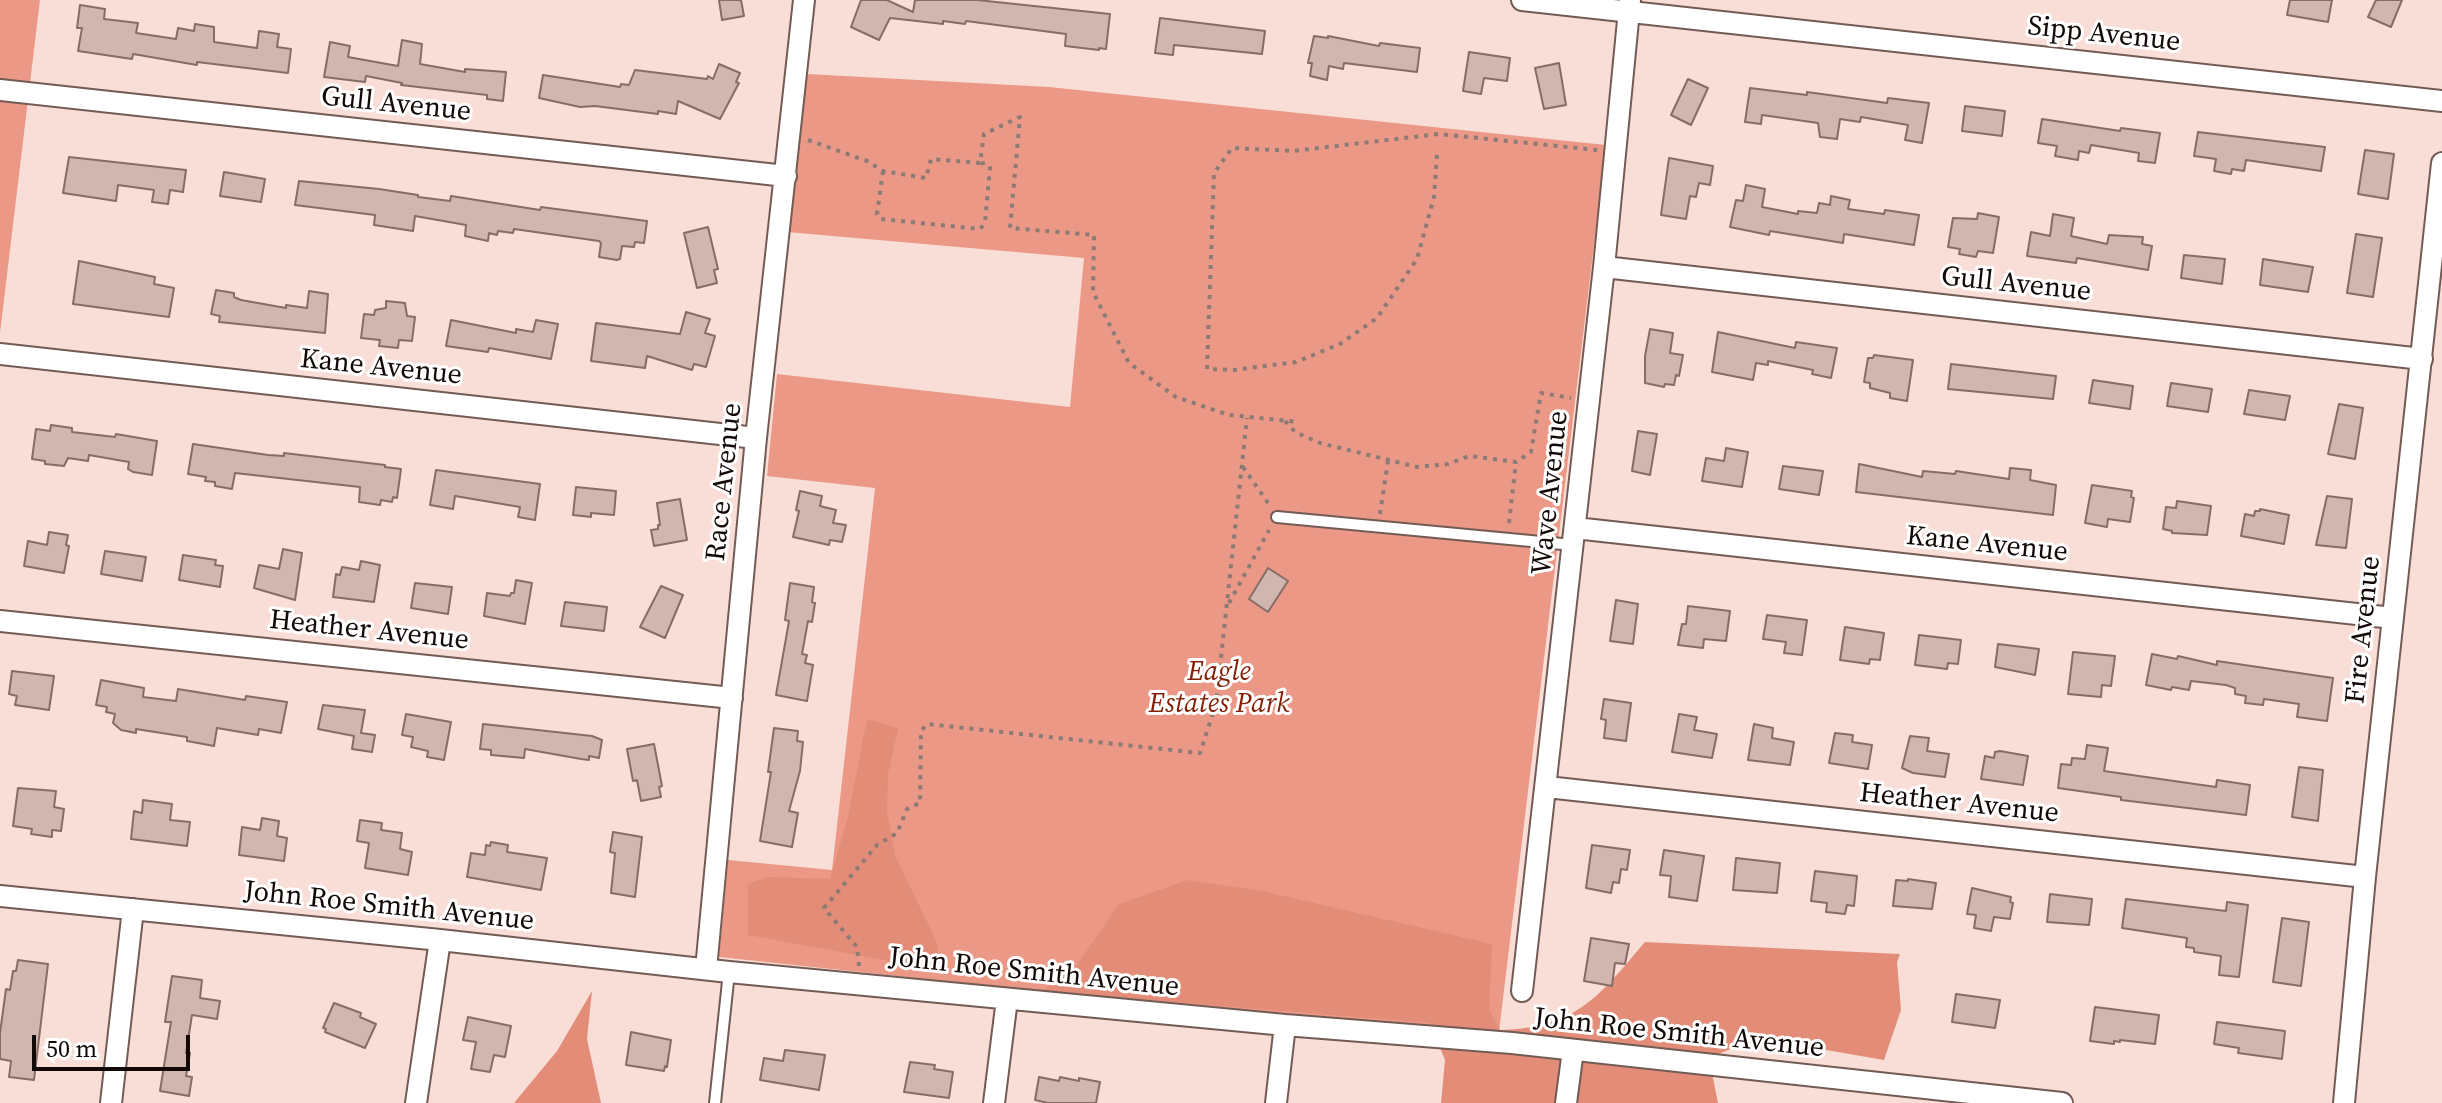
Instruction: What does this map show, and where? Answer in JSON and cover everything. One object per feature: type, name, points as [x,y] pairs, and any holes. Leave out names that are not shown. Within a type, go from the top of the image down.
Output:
[{"type":"street","name":"Race Avenue","points":[[706,969],[756,438],[804,0]]},
{"type":"street","name":"Sipp Avenue","points":[[1522,0],[1629,5],[2442,101]]},
{"type":"street","name":"Wave Avenue","points":[[1522,991],[1604,267],[1629,5]]},
{"type":"street","name":"Gull Avenue","points":[[0,90],[786,176]]},
{"type":"street","name":"Fire Avenue","points":[[2344,1103],[2365,877],[2442,163]]},
{"type":"street","name":"Gull Avenue","points":[[1604,267],[2422,359]]},
{"type":"street","name":"Kane Avenue","points":[[0,354],[756,438]]},
{"type":"street","name":"Kane Avenue","points":[[1574,537],[2393,618]]},
{"type":"street","name":"Heather Avenue","points":[[0,621],[732,698]]},
{"type":"street","name":"Heather Avenue","points":[[1547,787],[2365,877]]},
{"type":"street","name":"John Roe Smith Avenue","points":[[0,896],[729,972],[1573,1050],[1938,1097],[2062,1103]]},
{"type":"street","points":[[111,1103],[133,909]]},
{"type":"street","points":[[416,1103],[440,940]]},
{"type":"street","points":[[994,1103],[1007,999]]},
{"type":"street","points":[[1276,1103],[1285,1025]]},
{"type":"street","points":[[1566,1103],[1573,1050]]},
{"type":"lane","points":[[1277,517],[1508,539],[1574,537]]},
{"type":"lane","points":[[715,1103],[729,972]]},
{"type":"path","points":[[980,163],[984,134],[1020,117],[1010,228],[1094,235],[1093,292],[1129,363],[1176,397],[1229,415],[1299,422]]},
{"type":"path","points":[[790,134],[867,161],[883,171],[926,178],[931,159],[988,164],[985,223],[980,229],[881,219],[877,214],[883,171]]},
{"type":"path","points":[[1437,155],[1434,197],[1417,259],[1377,318],[1340,344],[1296,362],[1234,370],[1207,369],[1214,173],[1232,148],[1293,151],[1439,134],[1615,152]]},
{"type":"path","points":[[1285,421],[1295,432],[1320,443],[1417,467],[1448,464],[1469,456],[1516,462],[1531,452],[1541,393],[1589,400]]},
{"type":"path","points":[[861,984],[857,947],[824,908],[877,845],[897,833],[907,809],[920,803],[921,731],[927,724],[1200,753],[1216,704],[1247,418]]},
{"type":"path","points":[[1378,526],[1388,461]]},
{"type":"path","points":[[1508,539],[1516,462]]},
{"type":"path","points":[[1226,607],[1277,517],[1242,465]]},
{"type":"green space","points":[[0,0],[40,0],[0,333]]},
{"type":"green space","name":"Eagle Estates Park","points":[[807,74],[1049,87],[1606,145],[1498,1040],[719,957],[728,860],[832,870],[875,488],[767,476],[777,374],[1070,407],[1084,258],[787,232]]},
{"type":"shaded area","points":[[867,719],[898,728],[888,774],[887,811],[895,856],[936,940],[940,970],[748,935],[748,884],[767,877],[830,879],[848,817]]},
{"type":"shaded area","points":[[1188,880],[1262,891],[1492,944],[1489,1010],[1500,1030],[1526,1028],[1568,1016],[1599,993],[1645,942],[1900,954],[1897,962],[1901,1010],[1884,1060],[1757,1038],[1709,1058],[1718,1103],[1441,1103],[1445,1060],[1430,1023],[1041,991],[1070,975],[1119,904]]},
{"type":"shaded area","points":[[592,991],[587,1039],[601,1103],[514,1103],[557,1051]]},
{"type":"building","points":[[719,0],[741,0],[744,16],[722,20]]},
{"type":"building","points":[[861,0],[887,0],[913,12],[915,0],[977,0],[1110,14],[1106,49],[1065,46],[1066,34],[966,21],[965,24],[943,21],[943,24],[890,18],[879,40],[851,27]]},
{"type":"building","points":[[2290,0],[2332,0],[2328,22],[2287,15]]},
{"type":"building","points":[[2376,0],[2402,0],[2391,27],[2368,17]]},
{"type":"building","points":[[80,5],[105,9],[104,19],[138,23],[136,33],[176,39],[178,28],[194,31],[195,24],[214,27],[214,42],[257,48],[259,31],[279,34],[277,47],[291,49],[288,73],[197,62],[197,65],[133,54],[132,59],[78,51],[82,28],[77,28]]},
{"type":"building","points":[[1160,18],[1265,31],[1262,54],[1174,45],[1173,55],[1155,53]]},
{"type":"building","points":[[1314,36],[1379,46],[1380,43],[1420,48],[1417,72],[1344,63],[1343,69],[1329,66],[1327,80],[1310,76],[1312,63],[1308,63]]},
{"type":"building","points":[[402,40],[422,44],[420,64],[465,72],[465,69],[506,72],[503,101],[487,99],[487,95],[401,85],[366,76],[365,82],[324,77],[330,42],[350,46],[348,57],[398,66]]},
{"type":"building","points":[[1469,52],[1510,58],[1507,81],[1484,78],[1481,94],[1463,91]]},
{"type":"building","points":[[1559,63],[1566,105],[1544,109],[1535,68]]},
{"type":"building","points":[[719,64],[740,73],[736,82],[739,83],[720,119],[678,101],[676,114],[658,111],[658,114],[580,107],[539,98],[543,75],[620,87],[621,84],[629,85],[635,70],[707,79],[708,76],[713,79]]},
{"type":"building","points":[[1688,79],[1708,88],[1691,125],[1671,115]]},
{"type":"building","points":[[1750,88],[1887,103],[1888,98],[1929,103],[1922,143],[1905,140],[1908,125],[1861,117],[1860,122],[1840,119],[1837,139],[1820,137],[1818,123],[1762,115],[1761,124],[1745,122]]},
{"type":"building","points":[[1965,106],[2005,111],[2002,136],[1962,131]]},
{"type":"building","points":[[2042,119],[2120,131],[2121,128],[2160,133],[2155,163],[2138,161],[2139,153],[2091,145],[2089,153],[2079,151],[2078,160],[2055,156],[2057,146],[2038,143]]},
{"type":"building","points":[[2198,132],[2325,147],[2321,171],[2246,160],[2244,171],[2232,169],[2231,174],[2214,171],[2216,159],[2194,156]]},
{"type":"building","points":[[2365,150],[2394,154],[2388,199],[2358,194]]},
{"type":"building","points":[[69,157],[186,170],[183,192],[170,190],[168,204],[152,202],[154,190],[118,185],[116,201],[63,193]]},
{"type":"building","points":[[1669,158],[1713,166],[1710,185],[1699,183],[1696,197],[1690,196],[1686,219],[1661,215]]},
{"type":"building","points":[[224,172],[265,179],[261,202],[220,196]]},
{"type":"building","points":[[299,181],[379,189],[450,201],[451,196],[540,210],[541,207],[647,221],[644,243],[635,242],[634,247],[622,246],[620,259],[617,260],[599,257],[599,241],[514,229],[513,233],[489,233],[488,241],[465,236],[466,225],[415,216],[413,231],[374,225],[375,215],[295,205]]},
{"type":"building","points":[[1746,185],[1765,189],[1762,207],[1798,214],[1798,211],[1817,213],[1819,203],[1830,205],[1831,196],[1850,200],[1848,209],[1919,215],[1914,245],[1844,234],[1843,243],[1770,231],[1769,235],[1730,227],[1736,200],[1743,201]]},
{"type":"building","points":[[1978,213],[1999,217],[1993,253],[1978,251],[1976,257],[1959,254],[1960,249],[1948,247],[1953,218],[1977,219]]},
{"type":"building","points":[[2053,214],[2074,218],[2071,236],[2107,244],[2109,235],[2143,237],[2142,244],[2152,246],[2148,270],[2077,258],[2076,263],[2027,256],[2031,232],[2050,236]]},
{"type":"building","points":[[708,227],[718,269],[714,270],[717,283],[697,288],[684,233]]},
{"type":"building","points":[[2356,234],[2382,238],[2373,297],[2347,293]]},
{"type":"building","points":[[2184,255],[2225,259],[2222,284],[2181,278]]},
{"type":"building","points":[[2263,259],[2313,267],[2308,292],[2260,285]]},
{"type":"building","points":[[79,261],[155,277],[154,284],[174,288],[169,317],[73,304]]},
{"type":"building","points":[[216,290],[234,293],[234,297],[241,300],[286,308],[286,305],[307,308],[309,291],[328,294],[325,333],[219,322],[220,316],[211,314]]},
{"type":"building","points":[[386,301],[405,303],[407,316],[415,317],[412,341],[399,340],[398,348],[379,346],[380,340],[361,338],[364,314],[374,315],[375,310],[386,308]]},
{"type":"building","points":[[686,312],[710,319],[705,333],[715,336],[706,367],[694,364],[692,370],[647,356],[645,368],[591,361],[596,323],[680,334]]},
{"type":"building","points":[[451,320],[516,333],[516,329],[533,332],[536,320],[558,324],[551,359],[489,348],[488,352],[446,346]]},
{"type":"building","points":[[1650,329],[1673,333],[1670,353],[1683,355],[1674,385],[1665,384],[1664,387],[1645,383],[1645,356]]},
{"type":"building","points":[[1718,332],[1795,348],[1796,342],[1837,348],[1831,378],[1812,374],[1813,370],[1768,361],[1768,365],[1756,363],[1753,380],[1712,372]]},
{"type":"building","points":[[1874,355],[1913,360],[1907,401],[1890,398],[1890,393],[1870,388],[1870,383],[1864,382],[1868,358]]},
{"type":"building","points":[[1951,364],[2056,376],[2053,399],[1948,389]]},
{"type":"building","points":[[2093,380],[2133,386],[2130,409],[2089,403]]},
{"type":"building","points":[[2171,383],[2212,389],[2208,412],[2167,406]]},
{"type":"building","points":[[2249,390],[2290,396],[2285,420],[2244,414]]},
{"type":"building","points":[[2339,404],[2363,408],[2355,459],[2328,454]]},
{"type":"building","points":[[51,425],[72,428],[72,432],[115,437],[116,434],[157,441],[152,475],[133,472],[128,469],[129,462],[89,455],[88,461],[68,458],[64,466],[32,459],[36,429],[50,431]]},
{"type":"building","points":[[1638,431],[1657,434],[1650,475],[1632,471]]},
{"type":"building","points":[[193,444],[401,469],[397,498],[393,497],[392,502],[381,500],[380,505],[359,502],[360,487],[235,473],[232,489],[215,486],[215,482],[205,481],[206,477],[188,474]]},
{"type":"building","points":[[1726,448],[1748,452],[1742,487],[1702,481],[1706,458],[1724,461]]},
{"type":"building","points":[[1859,464],[1922,477],[1923,471],[1955,474],[1956,471],[2009,479],[2010,468],[2031,470],[2030,480],[2056,485],[2053,515],[1856,492]]},
{"type":"building","points":[[1783,466],[1823,471],[1819,495],[1779,489]]},
{"type":"building","points":[[436,470],[540,484],[535,520],[518,517],[520,507],[455,496],[453,509],[430,505]]},
{"type":"building","points":[[2092,485],[2132,491],[2131,497],[2134,498],[2130,522],[2108,519],[2107,527],[2085,523]]},
{"type":"building","points":[[576,487],[616,491],[614,515],[573,515]]},
{"type":"building","points":[[800,491],[822,496],[820,506],[836,510],[833,523],[846,525],[842,542],[830,540],[829,545],[793,537]]},
{"type":"building","points":[[2327,496],[2352,499],[2346,548],[2316,545]]},
{"type":"building","points":[[680,499],[687,540],[654,546],[651,530],[658,529],[660,525],[657,503]]},
{"type":"building","points":[[2177,501],[2211,506],[2207,535],[2172,533],[2163,529],[2166,507],[2176,508]]},
{"type":"building","points":[[2260,509],[2289,515],[2284,544],[2241,536],[2245,514],[2254,516],[2255,511]]},
{"type":"building","points":[[49,532],[68,535],[64,573],[24,566],[28,541],[47,545]]},
{"type":"building","points":[[283,549],[302,553],[295,600],[254,588],[259,565],[279,569]]},
{"type":"building","points":[[105,551],[146,557],[142,581],[101,574]]},
{"type":"building","points":[[183,555],[216,560],[215,565],[223,566],[220,587],[179,580]]},
{"type":"building","points":[[361,561],[380,565],[374,602],[333,597],[336,574],[340,575],[342,567],[359,570]]},
{"type":"building","points":[[1268,568],[1288,581],[1268,612],[1249,599]]},
{"type":"building","points":[[516,580],[532,583],[525,624],[484,616],[487,593],[510,596],[514,593]]},
{"type":"building","points":[[415,583],[452,587],[448,614],[411,608]]},
{"type":"building","points":[[790,583],[814,587],[812,622],[808,621],[802,654],[807,655],[805,663],[813,665],[807,701],[776,695],[789,621],[785,620]]},
{"type":"building","points":[[661,586],[683,595],[665,638],[640,627]]},
{"type":"building","points":[[1616,600],[1638,604],[1633,644],[1610,641]]},
{"type":"building","points":[[565,602],[607,607],[604,631],[561,626]]},
{"type":"building","points":[[1688,606],[1730,611],[1726,641],[1704,639],[1703,648],[1678,645],[1682,624],[1686,624]]},
{"type":"building","points":[[1767,615],[1807,620],[1802,655],[1784,653],[1786,642],[1763,639]]},
{"type":"building","points":[[1845,627],[1884,633],[1880,660],[1870,659],[1869,664],[1840,660]]},
{"type":"building","points":[[1919,635],[1961,640],[1958,664],[1948,663],[1947,669],[1915,665]]},
{"type":"building","points":[[1998,644],[2039,649],[2035,675],[1995,667]]},
{"type":"building","points":[[2073,652],[2115,656],[2111,686],[2102,685],[2101,697],[2068,694]]},
{"type":"building","points":[[2152,654],[2333,678],[2327,721],[2297,717],[2299,704],[2264,699],[2263,705],[2245,703],[2246,696],[2235,694],[2235,688],[2226,685],[2191,681],[2189,690],[2172,687],[2171,690],[2146,685]]},
{"type":"building","points":[[12,671],[54,676],[49,710],[15,705],[17,696],[9,694]]},
{"type":"building","points":[[101,680],[144,688],[143,697],[176,701],[178,689],[245,700],[246,696],[287,702],[281,733],[259,729],[258,735],[217,728],[214,746],[187,741],[187,737],[136,729],[136,733],[121,730],[113,723],[115,714],[106,712],[107,707],[96,705]]},
{"type":"building","points":[[1604,699],[1631,703],[1626,741],[1604,738],[1606,720],[1601,719]]},
{"type":"building","points":[[323,705],[365,710],[361,733],[375,735],[372,752],[352,749],[354,736],[318,729]]},
{"type":"building","points":[[406,714],[451,722],[444,760],[427,757],[428,751],[411,747],[413,737],[402,735]]},
{"type":"building","points":[[1679,714],[1697,717],[1694,730],[1717,734],[1712,758],[1672,752]]},
{"type":"building","points":[[483,724],[592,736],[602,740],[599,758],[589,756],[589,760],[525,749],[524,758],[491,755],[491,750],[480,749]]},
{"type":"building","points":[[1754,724],[1773,728],[1772,738],[1794,742],[1790,765],[1748,760]]},
{"type":"building","points":[[774,728],[798,731],[797,741],[803,742],[800,771],[789,811],[798,813],[792,847],[760,841],[771,772],[768,772]]},
{"type":"building","points":[[1835,733],[1853,735],[1852,742],[1872,745],[1868,769],[1829,763]]},
{"type":"building","points":[[1910,736],[1929,738],[1927,751],[1949,754],[1945,777],[1913,773],[1902,768]]},
{"type":"building","points":[[654,744],[662,786],[659,787],[661,797],[641,801],[637,780],[633,781],[627,749]]},
{"type":"building","points":[[2087,745],[2108,748],[2104,771],[2216,787],[2217,780],[2250,785],[2246,815],[2121,800],[2121,797],[2058,788],[2061,764],[2071,765],[2072,758],[2085,759]]},
{"type":"building","points":[[1995,752],[2028,756],[2023,785],[1981,779],[1985,756],[1994,758]]},
{"type":"building","points":[[2299,767],[2323,770],[2318,821],[2292,817]]},
{"type":"building","points":[[18,788],[56,791],[54,807],[64,809],[61,831],[52,830],[52,837],[31,834],[32,829],[13,826]]},
{"type":"building","points":[[143,800],[172,804],[170,820],[190,822],[187,846],[131,839],[134,811],[142,813]]},
{"type":"building","points":[[262,818],[279,821],[277,836],[287,838],[284,861],[239,855],[242,827],[260,830]]},
{"type":"building","points":[[360,820],[382,823],[381,830],[402,833],[400,849],[412,852],[408,875],[365,868],[369,843],[357,841]]},
{"type":"building","points":[[613,832],[642,837],[635,897],[611,893],[615,853],[610,852]]},
{"type":"building","points":[[491,842],[508,845],[507,852],[547,858],[541,890],[467,877],[471,853],[485,855],[486,845],[490,846]]},
{"type":"building","points":[[1592,845],[1630,850],[1627,870],[1621,869],[1619,883],[1613,882],[1611,893],[1586,888]]},
{"type":"building","points":[[1664,850],[1704,856],[1697,901],[1669,897],[1671,876],[1660,875]]},
{"type":"building","points":[[1736,858],[1780,863],[1777,893],[1733,890]]},
{"type":"building","points":[[1815,871],[1857,876],[1854,906],[1847,905],[1845,914],[1826,912],[1827,903],[1811,901]]},
{"type":"building","points":[[1896,880],[1936,883],[1932,909],[1893,906]]},
{"type":"building","points":[[1972,888],[2011,897],[2010,919],[1994,917],[1991,931],[1974,928],[1976,915],[1967,914]]},
{"type":"building","points":[[2050,894],[2092,899],[2089,925],[2047,922]]},
{"type":"building","points":[[2126,899],[2226,911],[2227,902],[2248,905],[2239,977],[2219,975],[2221,956],[2194,952],[2194,948],[2186,947],[2187,938],[2122,928]]},
{"type":"building","points":[[2282,918],[2309,922],[2301,986],[2273,982]]},
{"type":"building","points":[[1591,938],[1629,944],[1625,964],[1615,963],[1612,986],[1584,981]]},
{"type":"building","points":[[18,960],[48,964],[34,1080],[9,1077],[11,1061],[0,1059],[6,989],[10,990]]},
{"type":"building","points":[[172,976],[202,980],[200,998],[220,1001],[217,1019],[192,1015],[186,1053],[190,1053],[186,1076],[192,1077],[189,1096],[160,1091],[171,1022],[165,1022]]},
{"type":"building","points":[[1956,994],[2000,1000],[1995,1028],[1952,1022]]},
{"type":"building","points":[[334,1003],[361,1013],[360,1017],[376,1024],[365,1048],[325,1032],[323,1028]]},
{"type":"building","points":[[2095,1007],[2159,1015],[2155,1044],[2090,1041]]},
{"type":"building","points":[[468,1017],[511,1026],[505,1057],[494,1055],[490,1072],[471,1069],[476,1042],[463,1040]]},
{"type":"building","points":[[2217,1022],[2285,1031],[2282,1059],[2238,1053],[2239,1048],[2214,1044]]},
{"type":"building","points":[[631,1032],[671,1040],[664,1071],[626,1065]]},
{"type":"building","points":[[785,1050],[825,1055],[819,1090],[760,1080],[764,1058],[783,1061]]},
{"type":"building","points":[[910,1062],[935,1065],[934,1069],[953,1072],[949,1098],[904,1092]]},
{"type":"building","points":[[1039,1077],[1100,1082],[1096,1103],[1035,1100]]}]
